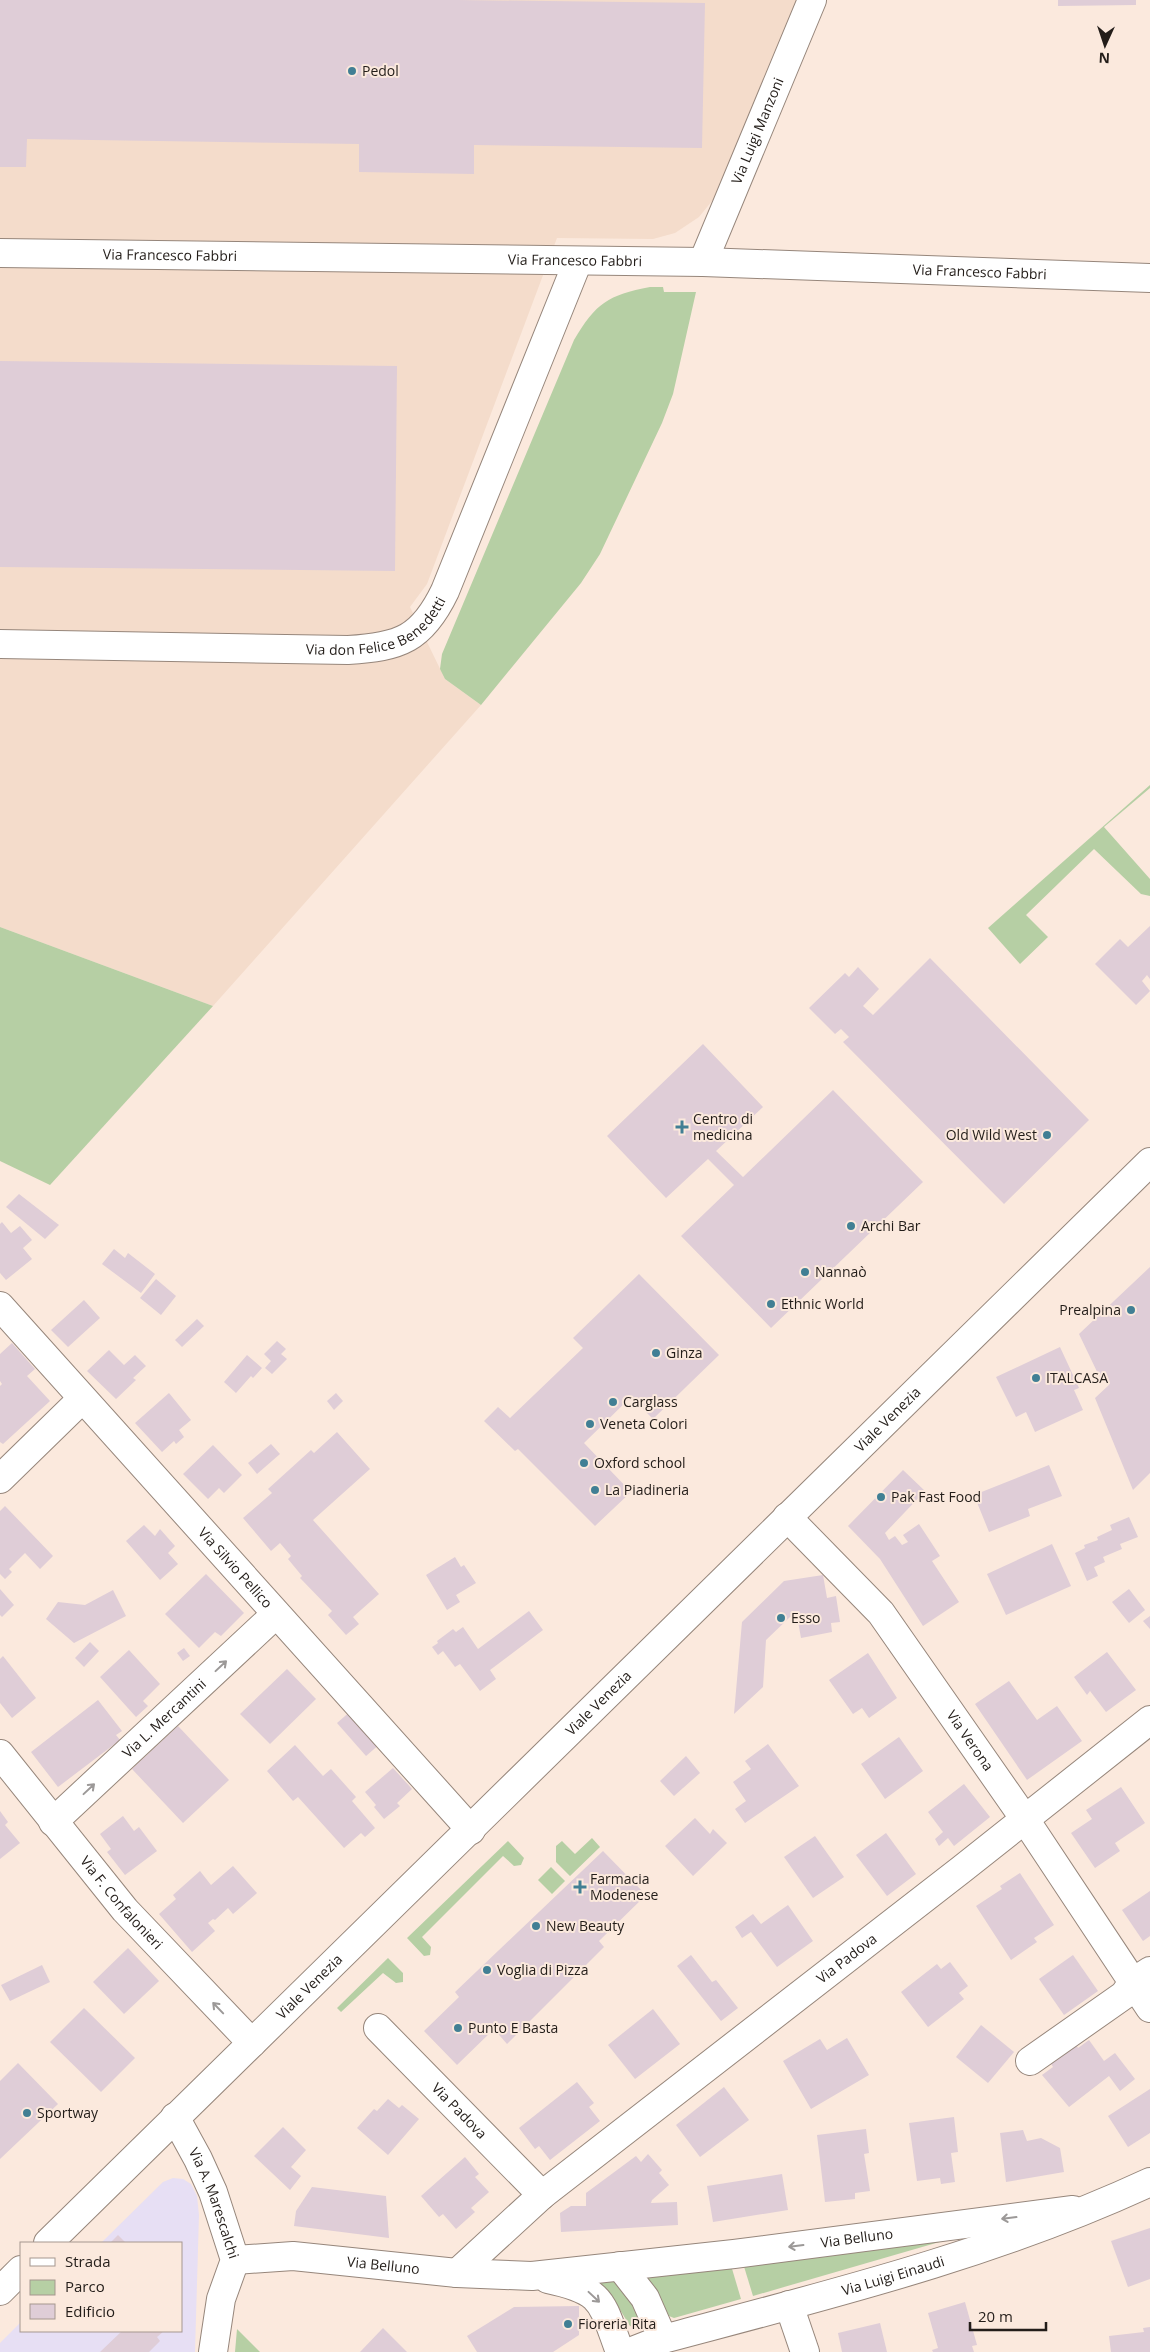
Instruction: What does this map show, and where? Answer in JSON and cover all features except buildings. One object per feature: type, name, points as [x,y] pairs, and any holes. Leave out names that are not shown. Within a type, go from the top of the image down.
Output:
[{"type":"street","name":"Via Luigi Manzoni","points":[[703,262],[812,0]]},
{"type":"street","name":"Via Francesco Fabbri","points":[[0,253],[703,262],[1150,278]]},
{"type":"street","name":"Via don Felice Benedetti","points":[[0,644],[348,650],[393,644],[412,636],[426,624],[445,591],[578,261]]},
{"type":"street","name":"Viale Venezia","points":[[49,2242],[1150,1162]]},
{"type":"street","name":"Via Silvio Pellico","points":[[0,1306],[471,1830]]},
{"type":"street","points":[[0,1479],[82,1399]]},
{"type":"street","name":"Via Verona","points":[[787,1517],[881,1613],[1024,1818],[1142,1976],[1150,2008]]},
{"type":"street","name":"Via L. Mercantini","points":[[54,1822],[276,1614]]},
{"type":"street","name":"Via Padova","points":[[457,2273],[542,2195],[1150,1720]]},
{"type":"street","name":"Via F. Confalonieri","points":[[0,1754],[125,1910],[252,2043]]},
{"type":"street","points":[[1030,2061],[1124,1995],[1142,1976]]},
{"type":"street","name":"Via Padova","points":[[378,2028],[542,2195]]},
{"type":"street","name":"Via A. Marescalchi","points":[[175,2117],[198,2159],[213,2192],[235,2260],[221,2299],[213,2352]]},
{"type":"street","name":"Via Luigi Einaudi","points":[[630,2352],[663,2339],[789,2305],[1010,2239],[1150,2182]]},
{"type":"street","name":"Via Belluno","points":[[235,2260],[293,2256],[457,2273],[532,2276],[734,2254],[1092,2207]]},
{"type":"street","points":[[620,2266],[645,2298],[663,2339]]},
{"type":"street","points":[[0,2291],[20,2271]]},
{"type":"street","name":"Via Belluno","points":[[532,2276],[568,2284],[590,2292],[602,2305],[620,2352]]},
{"type":"street","points":[[789,2305],[805,2352]]},
{"type":"shaded area","points":[[0,0],[797,0],[716,196],[699,217],[675,233],[653,239],[557,238],[427,584],[410,607],[445,679],[481,705],[213,1006],[0,927]]},
{"type":"shaded area","points":[[173,2178],[183,2179],[191,2184],[197,2196],[199,2215],[195,2352],[0,2352],[0,2343],[20,2323],[20,2332],[182,2332],[182,2242],[102,2242],[163,2182]]},
{"type":"green space","points":[[650,287],[663,287],[664,292],[696,292],[673,394],[662,423],[600,554],[581,583],[481,705],[445,679],[440,669],[442,654],[574,340],[589,317],[604,303],[624,293]]},
{"type":"green space","points":[[1150,785],[1150,788],[1104,827],[1150,879],[1150,896],[1141,894],[1094,849],[1026,915],[1048,937],[1020,964],[988,928]]},
{"type":"green space","points":[[0,927],[213,1006],[50,1185],[0,1161]]},
{"type":"green space","points":[[592,1838],[600,1847],[570,1876],[556,1862],[556,1846],[562,1841],[575,1854]]},
{"type":"green space","points":[[508,1841],[524,1858],[521,1865],[514,1866],[503,1856],[422,1937],[431,1947],[430,1955],[424,1956],[407,1938]]},
{"type":"green space","points":[[551,1867],[565,1881],[552,1894],[538,1880]]},
{"type":"green space","points":[[388,1958],[403,1973],[403,1982],[396,1983],[383,1973],[341,2012],[337,2008]]},
{"type":"green space","points":[[967,2234],[753,2296],[742,2260]]},
{"type":"green space","points":[[730,2262],[741,2299],[674,2318],[669,2316],[646,2275]]},
{"type":"green space","points":[[603,2279],[620,2282],[642,2319],[636,2328],[630,2326],[614,2300],[601,2284]]},
{"type":"green space","points":[[237,2329],[260,2352],[235,2352]]},
{"type":"place","name":"Pedol","points":[[352,71]]},
{"type":"place","name":"Centro di medicina","points":[[682,1127]]},
{"type":"place","name":"Old Wild West","points":[[1047,1135]]},
{"type":"place","name":"Archi Bar","points":[[851,1226]]},
{"type":"place","name":"Nannaò","points":[[805,1272]]},
{"type":"place","name":"Ethnic World","points":[[771,1304]]},
{"type":"place","name":"Prealpina","points":[[1131,1310]]},
{"type":"place","name":"Ginza","points":[[656,1353]]},
{"type":"place","name":"ITALCASA","points":[[1036,1378]]},
{"type":"place","name":"Carglass","points":[[613,1402]]},
{"type":"place","name":"Veneta Colori","points":[[590,1424]]},
{"type":"place","name":"Oxford school","points":[[584,1463]]},
{"type":"place","name":"La Piadineria","points":[[595,1490]]},
{"type":"place","name":"Pak Fast Food","points":[[881,1497]]},
{"type":"place","name":"Esso","points":[[781,1618]]},
{"type":"place","name":"Farmacia Modenese","points":[[580,1887]]},
{"type":"place","name":"New Beauty","points":[[536,1926]]},
{"type":"place","name":"Voglia di Pizza","points":[[487,1970]]},
{"type":"place","name":"Punto E Basta","points":[[458,2028]]},
{"type":"place","name":"Sportway","points":[[27,2113]]},
{"type":"place","name":"Fioreria Rita","points":[[568,2324]]}]
